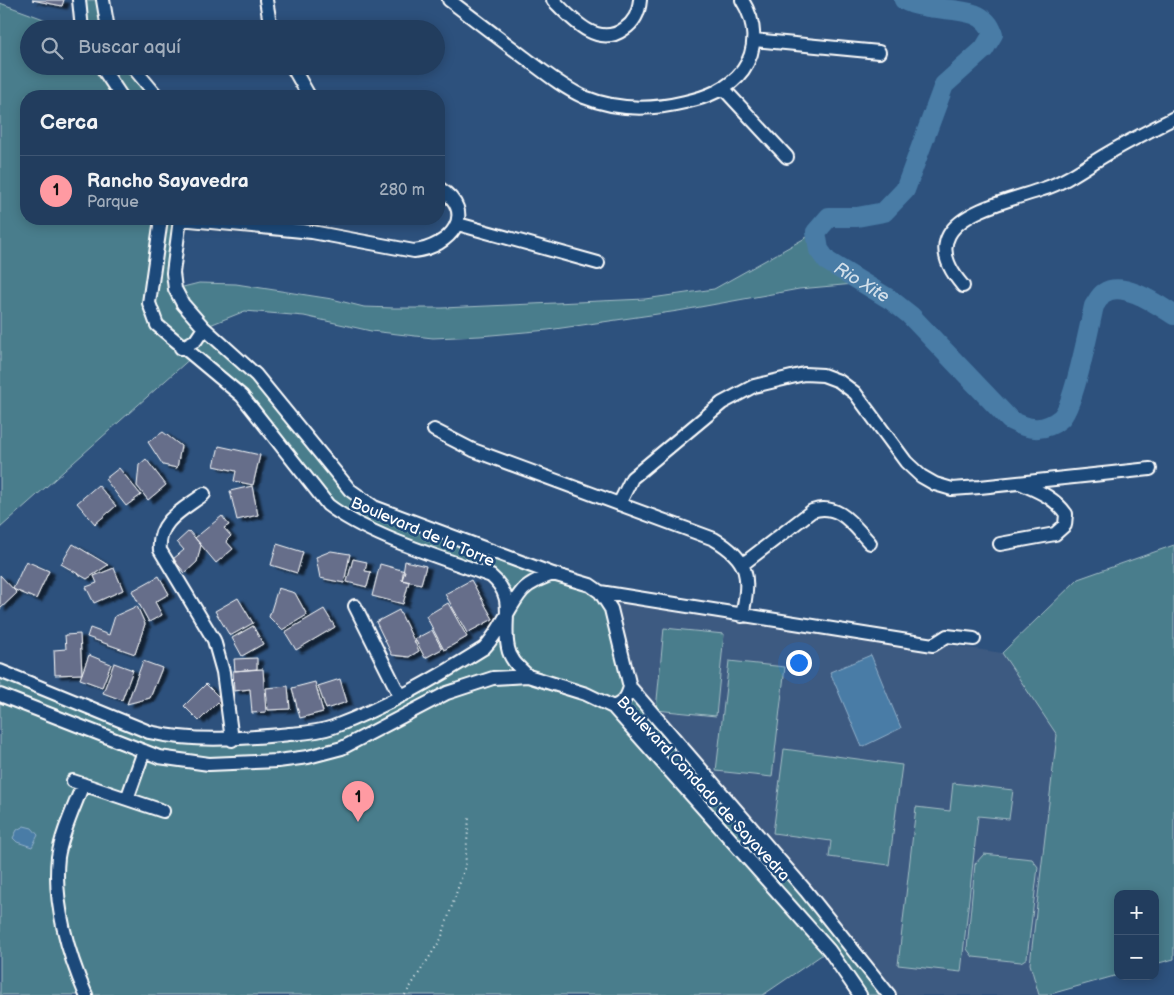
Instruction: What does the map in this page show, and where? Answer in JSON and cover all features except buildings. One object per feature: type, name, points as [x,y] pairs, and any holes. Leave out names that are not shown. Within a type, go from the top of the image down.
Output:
[{"type":"street","points":[[79,0],[81,20]]},
{"type":"street","points":[[103,0],[106,20]]},
{"type":"street","points":[[266,0],[269,20]]},
{"type":"street","points":[[449,0],[556,80],[584,97],[612,105],[641,108],[665,107],[714,94],[737,79],[750,60],[754,40],[752,19],[742,0]]},
{"type":"street","points":[[553,0],[575,22],[588,31],[605,36],[618,34],[630,25],[638,15],[640,0]]},
{"type":"street","points":[[754,40],[879,52]]},
{"type":"street","points":[[107,75],[117,90]]},
{"type":"street","points":[[139,75],[151,90]]},
{"type":"street","points":[[297,75],[306,90]]},
{"type":"street","points":[[724,88],[787,157]]},
{"type":"street","points":[[963,286],[947,262],[945,247],[949,234],[959,224],[1000,202],[1061,182],[1127,142],[1174,118]]},
{"type":"street","points":[[241,225],[312,232],[414,251],[429,249],[441,243],[458,224],[458,212],[455,204],[445,194]]},
{"type":"street","points":[[458,224],[598,263]]},
{"type":"street","name":"Boulevard de la Torre","points":[[160,225],[150,303],[157,325],[181,348],[242,396],[328,506],[344,517],[371,530],[491,576],[502,585],[508,616]]},
{"type":"street","name":"Boulevard de la Torre","points":[[179,225],[173,273],[175,289],[182,304],[204,328],[256,374],[350,490],[374,507],[554,574]]},
{"type":"street","points":[[181,348],[196,340],[204,328]]},
{"type":"street","points":[[619,504],[632,478],[722,403],[754,386],[804,374],[823,375],[839,381],[855,393],[906,462],[921,476],[935,484],[952,488],[1021,484],[1150,469]]},
{"type":"street","points":[[434,430],[473,450],[714,539],[730,549],[743,564],[747,578],[747,593],[742,616]]},
{"type":"street","points":[[1000,544],[1055,534],[1065,525],[1066,514],[1060,504],[1047,495],[1021,484]]},
{"type":"street","points":[[204,494],[165,524],[158,536],[160,550],[214,640],[223,672],[232,740]]},
{"type":"street","points":[[743,564],[812,511],[822,508],[834,509],[844,514],[870,543]]},
{"type":"street","points":[[0,670],[149,732],[174,737],[232,740],[314,732],[332,728],[400,696],[484,648],[493,639],[523,591],[536,580],[554,574],[590,585],[600,592],[742,616],[933,645],[947,636],[974,640]]},
{"type":"street","name":"Boulevard Condado de Sayavedra","points":[[600,592],[611,609],[630,687],[806,891],[889,995]]},
{"type":"street","points":[[355,606],[400,696]]},
{"type":"street","points":[[508,616],[508,650],[514,661],[528,676]]},
{"type":"street","name":"Boulevard Condado de Sayavedra","points":[[0,695],[144,751],[167,758],[209,764],[251,764],[308,757],[356,741],[447,693],[493,678],[528,676],[586,694],[613,707],[829,950],[860,995]]},
{"type":"street","points":[[613,707],[622,704],[628,696],[630,687]]},
{"type":"street","points":[[127,799],[144,751]]},
{"type":"street","points":[[86,995],[78,978],[64,926],[57,887],[58,857],[78,782],[163,811]]},
{"type":"path","points":[[405,995],[441,939],[465,867],[468,818]]},
{"type":"shaded area","points":[[79,0],[103,0],[106,20],[81,20]]},
{"type":"shaded area","points":[[0,3],[46,20],[20,20],[20,75],[140,75],[152,90],[20,90],[20,225],[180,225],[175,289],[199,283],[236,284],[332,299],[364,307],[394,308],[442,308],[645,299],[714,289],[816,232],[818,243],[827,259],[839,269],[865,283],[799,289],[678,311],[548,330],[480,336],[433,338],[371,331],[304,316],[245,311],[205,327],[256,375],[333,470],[374,507],[577,581],[606,601],[630,687],[889,995],[860,995],[829,950],[763,995],[0,995],[0,671],[174,737],[331,728],[484,648],[508,617],[503,585],[344,517],[242,396],[193,356],[0,528]]},
{"type":"shaded area","points":[[1174,545],[1174,959],[1159,963],[1159,890],[1114,890],[1114,976],[1047,995],[1039,995],[1030,964],[1057,735],[1002,653],[1078,579]]},
{"type":"shaded area","points":[[600,593],[1002,653],[1057,735],[1131,751],[1030,963],[1039,995],[889,995],[630,687]]},
{"type":"shaded area","points":[[664,628],[724,634],[716,716],[656,710]]},
{"type":"shaded area","points":[[871,655],[901,728],[862,747],[830,672]]},
{"type":"shaded area","points":[[729,661],[785,667],[772,777],[716,771]]},
{"type":"shaded area","points":[[784,749],[902,765],[889,865],[829,857],[831,841],[773,833]]},
{"type":"shaded area","points":[[953,783],[1013,790],[1009,819],[978,816],[961,972],[898,965],[916,807],[950,811]]},
{"type":"shaded area","points":[[24,826],[32,828],[38,835],[32,847],[17,842],[13,838],[17,830]]},
{"type":"shaded area","points":[[984,854],[1032,859],[1038,867],[1027,958],[1021,962],[973,957],[967,949],[975,864]]},
{"type":"waterway","name":"Rio Xite","points":[[904,0],[916,5],[969,13],[988,23],[993,34],[984,49],[944,85],[905,190],[884,212],[857,217],[829,217],[816,232],[819,250],[827,261],[891,300],[910,315],[1010,420],[1023,426],[1035,428],[1041,428],[1054,423],[1065,412],[1076,384],[1094,306],[1103,294],[1112,290],[1130,292],[1150,300],[1174,315]]},
{"type":"place","name":"Rancho Sayavedra","points":[[358,822]]}]
